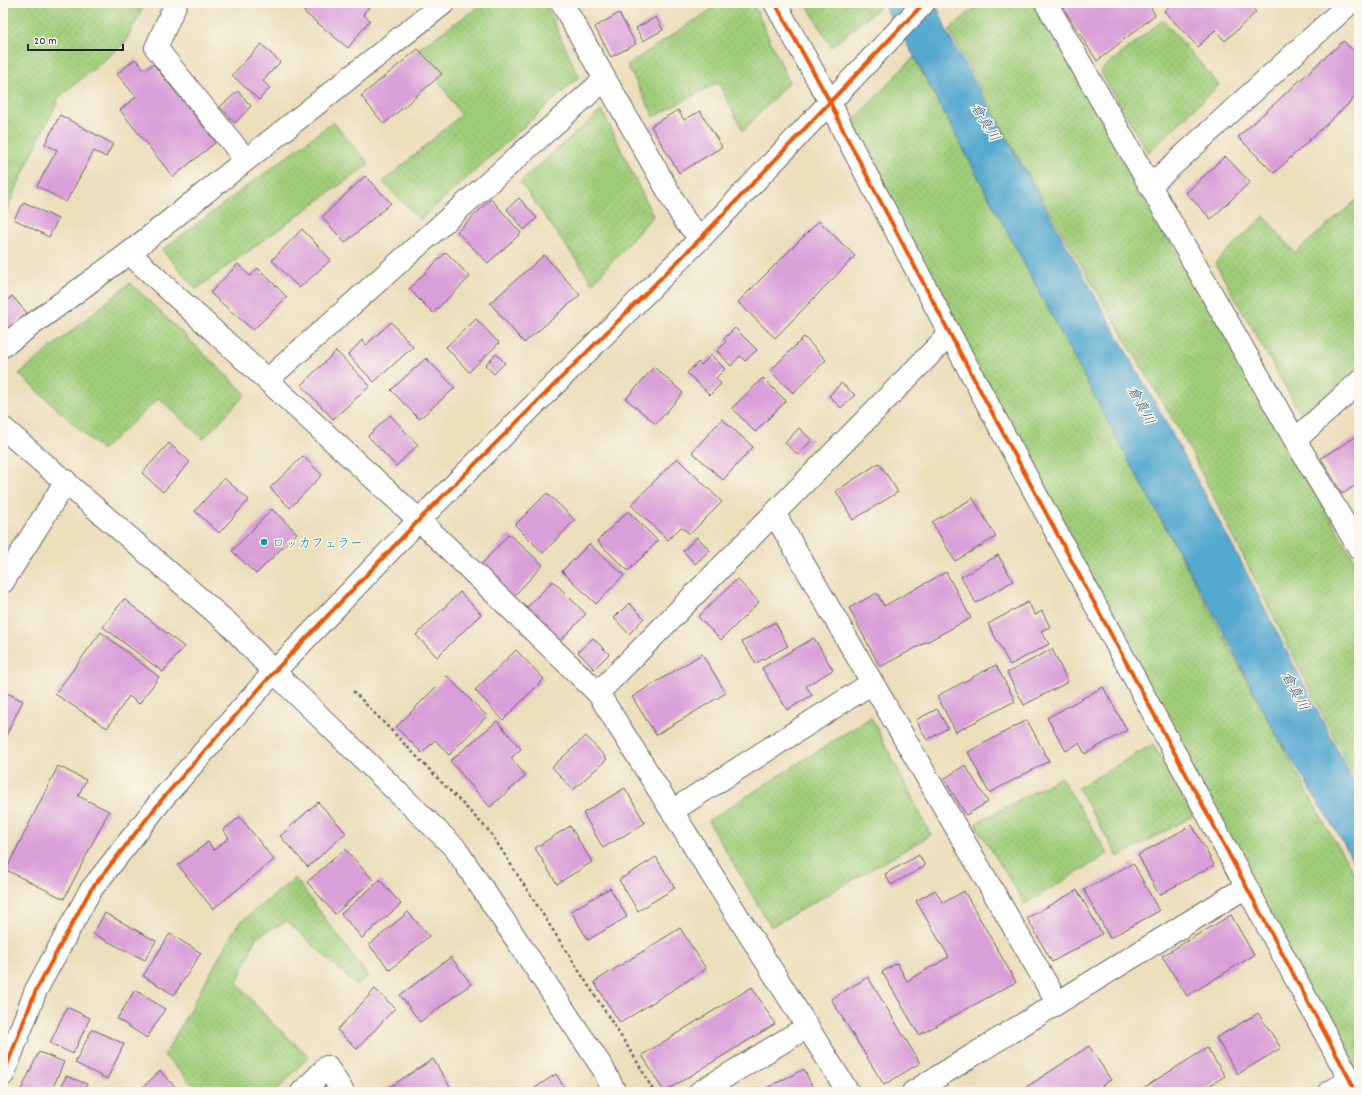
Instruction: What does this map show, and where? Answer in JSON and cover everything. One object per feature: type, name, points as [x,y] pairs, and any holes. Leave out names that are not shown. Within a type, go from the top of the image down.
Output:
[{"type":"street","points":[[176,3],[156,48],[246,160]]},
{"type":"street","points":[[3,346],[129,253],[444,3]]},
{"type":"street","points":[[562,3],[604,80],[685,221],[701,238]]},
{"type":"street","points":[[775,3],[830,102],[842,128],[950,334],[1352,1086],[1330,1092]]},
{"type":"street","points":[[3,1075],[36,990],[90,891],[164,797],[274,672],[419,520],[701,238],[924,3]]},
{"type":"street","points":[[1046,3],[1295,440],[1359,548]]},
{"type":"street","points":[[1151,185],[1350,3]]},
{"type":"street","points":[[267,380],[604,80]]},
{"type":"street","points":[[129,253],[419,520],[598,693],[848,1092]]},
{"type":"street","points":[[598,693],[950,334]]},
{"type":"street","points":[[1295,440],[1359,382]]},
{"type":"street","points":[[3,428],[66,481],[230,625],[274,672],[455,848],[602,1067],[615,1092]]},
{"type":"street","points":[[3,582],[66,481]]},
{"type":"street","points":[[774,513],[1057,1002]]},
{"type":"street","points":[[672,811],[872,683]]},
{"type":"street","points":[[913,1092],[1246,887]]},
{"type":"street","points":[[700,1092],[807,1027]]},
{"type":"street","points":[[302,1092],[327,1067],[343,1092]]},
{"type":"green space","points":[[4,3],[145,3],[125,43],[57,99],[57,104],[40,136],[3,218]]},
{"type":"green space","points":[[484,3],[545,3],[579,77],[420,220],[383,182],[461,115],[418,49]]},
{"type":"green space","points":[[721,3],[753,3],[789,82],[743,131],[718,82],[654,117],[627,65]]},
{"type":"green space","points":[[806,3],[879,3],[881,6],[831,47]]},
{"type":"green space","points":[[980,3],[1034,3],[1359,568],[1359,787],[1186,442],[1028,175],[949,30]]},
{"type":"green space","points":[[1163,20],[1219,85],[1148,153],[1100,71]]},
{"type":"green space","points":[[914,57],[1273,729],[1327,828],[1359,881],[1359,1092],[847,127]]},
{"type":"green space","points":[[602,110],[653,216],[593,283],[520,182]]},
{"type":"green space","points":[[333,122],[369,164],[196,289],[162,250]]},
{"type":"green space","points":[[1359,198],[1359,367],[1303,418],[1215,263],[1264,216],[1295,253]]},
{"type":"green space","points":[[130,283],[246,394],[203,439],[159,398],[102,450],[19,374]]},
{"type":"green space","points":[[871,717],[931,835],[771,927],[708,821]]},
{"type":"green space","points":[[1153,744],[1193,816],[1118,857],[1078,788]]},
{"type":"green space","points":[[1061,777],[1108,854],[1025,904],[975,824]]},
{"type":"green space","points":[[295,878],[368,976],[356,985],[287,921],[256,937],[237,983],[272,1023],[309,1056],[275,1092],[200,1092],[164,1056],[237,925]]},
{"type":"water","name":"倉真川","points":[[882,3],[936,3],[947,32],[1163,417],[1241,562],[1359,792],[1359,873],[1342,841],[1273,729],[1221,627],[1126,456],[914,56]]},
{"type":"building","points":[[311,3],[372,3],[363,14],[370,20],[348,48],[304,12]]},
{"type":"building","points":[[1060,3],[1153,3],[1150,6],[1155,15],[1097,61]]},
{"type":"building","points":[[1172,3],[1247,3],[1256,12],[1225,41],[1215,30],[1198,47],[1164,11]]},
{"type":"building","points":[[619,13],[636,44],[611,57],[595,27]]},
{"type":"building","points":[[656,17],[663,30],[643,41],[636,28]]},
{"type":"building","points":[[1343,41],[1359,56],[1359,94],[1274,173],[1238,137]]},
{"type":"building","points":[[261,44],[280,62],[263,81],[270,88],[259,100],[232,75]]},
{"type":"building","points":[[418,49],[442,74],[384,124],[361,96]]},
{"type":"building","points":[[135,59],[145,70],[153,64],[216,142],[173,177],[120,110],[136,97],[117,74]]},
{"type":"building","points":[[238,91],[251,106],[235,123],[220,107]]},
{"type":"building","points":[[678,110],[684,120],[700,111],[722,147],[679,173],[651,126]]},
{"type":"building","points":[[60,115],[113,144],[106,157],[94,151],[66,202],[37,186],[57,150],[45,144]]},
{"type":"building","points":[[1225,156],[1250,182],[1211,219],[1186,193]]},
{"type":"building","points":[[365,176],[391,203],[345,243],[322,217]]},
{"type":"building","points":[[519,198],[537,218],[524,230],[507,209]]},
{"type":"building","points":[[491,199],[521,233],[488,263],[457,232]]},
{"type":"building","points":[[24,202],[58,219],[49,237],[14,219]]},
{"type":"building","points":[[819,221],[855,256],[775,338],[738,302]]},
{"type":"building","points":[[302,229],[331,260],[299,288],[272,260]]},
{"type":"building","points":[[446,252],[470,277],[433,313],[409,289]]},
{"type":"building","points":[[544,255],[580,295],[524,343],[490,303]]},
{"type":"building","points":[[238,264],[250,276],[258,268],[287,297],[253,330],[210,293]]},
{"type":"building","points":[[12,296],[27,313],[7,331],[3,327],[3,304]]},
{"type":"building","points":[[476,319],[499,343],[469,372],[446,347]]},
{"type":"building","points":[[391,322],[413,347],[374,382],[348,355],[362,340],[366,345]]},
{"type":"building","points":[[735,328],[757,350],[745,361],[740,356],[731,366],[717,351],[726,342],[724,339]]},
{"type":"building","points":[[804,337],[826,360],[793,393],[770,371]]},
{"type":"building","points":[[336,351],[370,386],[333,419],[301,385]]},
{"type":"building","points":[[496,354],[505,363],[494,374],[485,365]]},
{"type":"building","points":[[711,355],[725,369],[716,378],[721,384],[710,395],[687,373],[698,362],[701,365]]},
{"type":"building","points":[[426,358],[455,388],[419,419],[391,390]]},
{"type":"building","points":[[654,367],[683,393],[656,424],[626,399]]},
{"type":"building","points":[[763,378],[786,401],[755,432],[732,408]]},
{"type":"building","points":[[841,383],[855,395],[841,408],[829,396]]},
{"type":"building","points":[[390,415],[418,445],[396,466],[368,436]]},
{"type":"building","points":[[722,419],[753,447],[723,480],[692,452]]},
{"type":"building","points":[[799,428],[812,440],[798,455],[785,443]]},
{"type":"building","points":[[1359,435],[1359,483],[1342,494],[1321,458]]},
{"type":"building","points":[[169,443],[190,462],[163,492],[142,473]]},
{"type":"building","points":[[303,456],[322,475],[290,508],[270,488]]},
{"type":"building","points":[[677,458],[722,502],[690,534],[681,527],[668,540],[631,505]]},
{"type":"building","points":[[879,463],[898,492],[853,520],[836,491]]},
{"type":"building","points":[[224,478],[249,500],[219,533],[195,511]]},
{"type":"building","points":[[547,493],[575,520],[543,553],[515,525]]},
{"type":"building","points":[[973,498],[996,537],[955,561],[932,522]]},
{"type":"building","name":"ロッカフェラー","points":[[272,509],[297,533],[256,574],[232,551]]},
{"type":"building","points":[[628,511],[658,541],[628,571],[597,541]]},
{"type":"building","points":[[509,534],[543,565],[512,598],[479,567]]},
{"type":"building","points":[[697,537],[710,550],[695,564],[683,551]]},
{"type":"building","points":[[589,544],[624,575],[596,604],[562,571]]},
{"type":"building","points":[[998,555],[1013,581],[976,603],[961,577]]},
{"type":"building","points":[[946,572],[971,618],[880,667],[849,608],[877,593],[884,606]]},
{"type":"building","points":[[737,579],[759,602],[721,640],[698,617]]},
{"type":"building","points":[[553,581],[586,614],[558,643],[525,609]]},
{"type":"building","points":[[460,592],[481,614],[437,657],[416,635]]},
{"type":"building","points":[[124,599],[184,647],[163,672],[103,627]]},
{"type":"building","points":[[1028,602],[1035,615],[1042,611],[1050,627],[1041,631],[1049,644],[1010,665],[988,624]]},
{"type":"building","points":[[629,603],[644,618],[629,634],[614,618]]},
{"type":"building","points":[[775,622],[788,646],[756,663],[742,642]]},
{"type":"building","points":[[101,632],[159,677],[139,704],[129,696],[107,728],[55,694]]},
{"type":"building","points":[[593,638],[609,654],[594,669],[578,652]]},
{"type":"building","points":[[814,638],[833,670],[806,686],[812,695],[787,710],[762,668]]},
{"type":"building","points":[[1052,649],[1068,682],[1024,705],[1007,673]]},
{"type":"building","points":[[516,650],[544,679],[503,720],[475,690]]},
{"type":"building","points":[[702,654],[726,693],[656,735],[632,697]]},
{"type":"building","points":[[996,665],[1015,701],[956,732],[937,696]]},
{"type":"building","points":[[447,676],[487,716],[449,755],[435,740],[422,753],[396,727]]},
{"type":"building","points":[[1103,687],[1127,730],[1085,754],[1079,743],[1066,751],[1047,718]]},
{"type":"building","points":[[3,691],[23,701],[3,741]]},
{"type":"building","points":[[937,709],[948,728],[927,740],[916,720]]},
{"type":"building","points":[[1027,720],[1049,761],[989,793],[968,752]]},
{"type":"building","points":[[497,721],[521,749],[511,758],[526,776],[490,807],[450,761]]},
{"type":"building","points":[[586,736],[607,759],[573,790],[552,767]]},
{"type":"building","points":[[965,765],[988,802],[966,815],[944,779]]},
{"type":"building","points":[[58,766],[86,780],[78,796],[109,811],[64,899],[6,870]]},
{"type":"building","points":[[625,788],[645,823],[603,848],[583,813]]},
{"type":"building","points":[[318,802],[346,833],[308,867],[280,836]]},
{"type":"building","points":[[240,817],[274,860],[213,909],[178,865],[208,842],[214,850],[229,838],[223,830]]},
{"type":"building","points":[[1192,825],[1214,865],[1159,895],[1138,855]]},
{"type":"building","points":[[570,826],[592,862],[557,884],[535,848]]},
{"type":"building","points":[[345,849],[373,880],[335,914],[307,882]]},
{"type":"building","points":[[919,855],[925,866],[891,885],[885,874]]},
{"type":"building","points":[[656,857],[675,888],[638,911],[619,880]]},
{"type":"building","points":[[1133,863],[1159,911],[1110,938],[1084,890]]},
{"type":"building","points":[[380,880],[401,904],[362,938],[341,914]]},
{"type":"building","points":[[610,888],[627,917],[588,940],[571,911]]},
{"type":"building","points":[[935,890],[943,903],[964,891],[1016,982],[919,1035],[882,972],[897,963],[907,981],[949,957],[916,901]]},
{"type":"building","points":[[1077,890],[1102,934],[1052,962],[1027,918]]},
{"type":"building","points":[[408,912],[429,936],[390,970],[369,945]]},
{"type":"building","points":[[105,913],[156,941],[145,960],[93,934]]},
{"type":"building","points":[[1231,915],[1254,955],[1187,996],[1162,956]]},
{"type":"building","points":[[680,928],[706,969],[620,1023],[594,982]]},
{"type":"building","points":[[170,934],[201,953],[174,995],[143,976]]},
{"type":"building","points":[[451,957],[471,984],[420,1022],[400,995]]},
{"type":"building","points":[[868,977],[920,1063],[884,1085],[831,999]]},
{"type":"building","points":[[752,987],[775,1024],[664,1092],[642,1055]]},
{"type":"building","points":[[375,989],[395,1008],[357,1049],[337,1030]]},
{"type":"building","points":[[135,990],[165,1009],[147,1038],[117,1019]]},
{"type":"building","points":[[67,1007],[90,1018],[73,1054],[50,1043]]},
{"type":"building","points":[[1258,1013],[1281,1048],[1238,1074],[1216,1038]]},
{"type":"building","points":[[92,1029],[124,1044],[107,1079],[75,1063]]},
{"type":"building","points":[[1089,1046],[1111,1080],[1092,1092],[1019,1092]]},
{"type":"building","points":[[1207,1048],[1225,1076],[1199,1092],[1137,1092]]},
{"type":"building","points":[[39,1052],[64,1062],[51,1092],[20,1092]]},
{"type":"building","points":[[433,1059],[452,1090],[448,1092],[386,1092],[385,1090]]},
{"type":"building","points":[[804,1069],[815,1092],[759,1092]]},
{"type":"building","points":[[160,1071],[180,1092],[143,1092],[141,1089]]},
{"type":"building","points":[[556,1074],[567,1092],[529,1092]]},
{"type":"building","points":[[66,1076],[87,1084],[84,1092],[59,1092]]},
{"type":"cycle path","points":[[775,3],[830,102],[842,128],[950,334],[1350,1080],[1355,1092]]},
{"type":"cycle path","points":[[3,1075],[36,990],[90,891],[164,797],[274,672],[419,520],[701,238],[924,3]]},
{"type":"place","name":"ロッカフェラー","points":[[264,542]]}]
